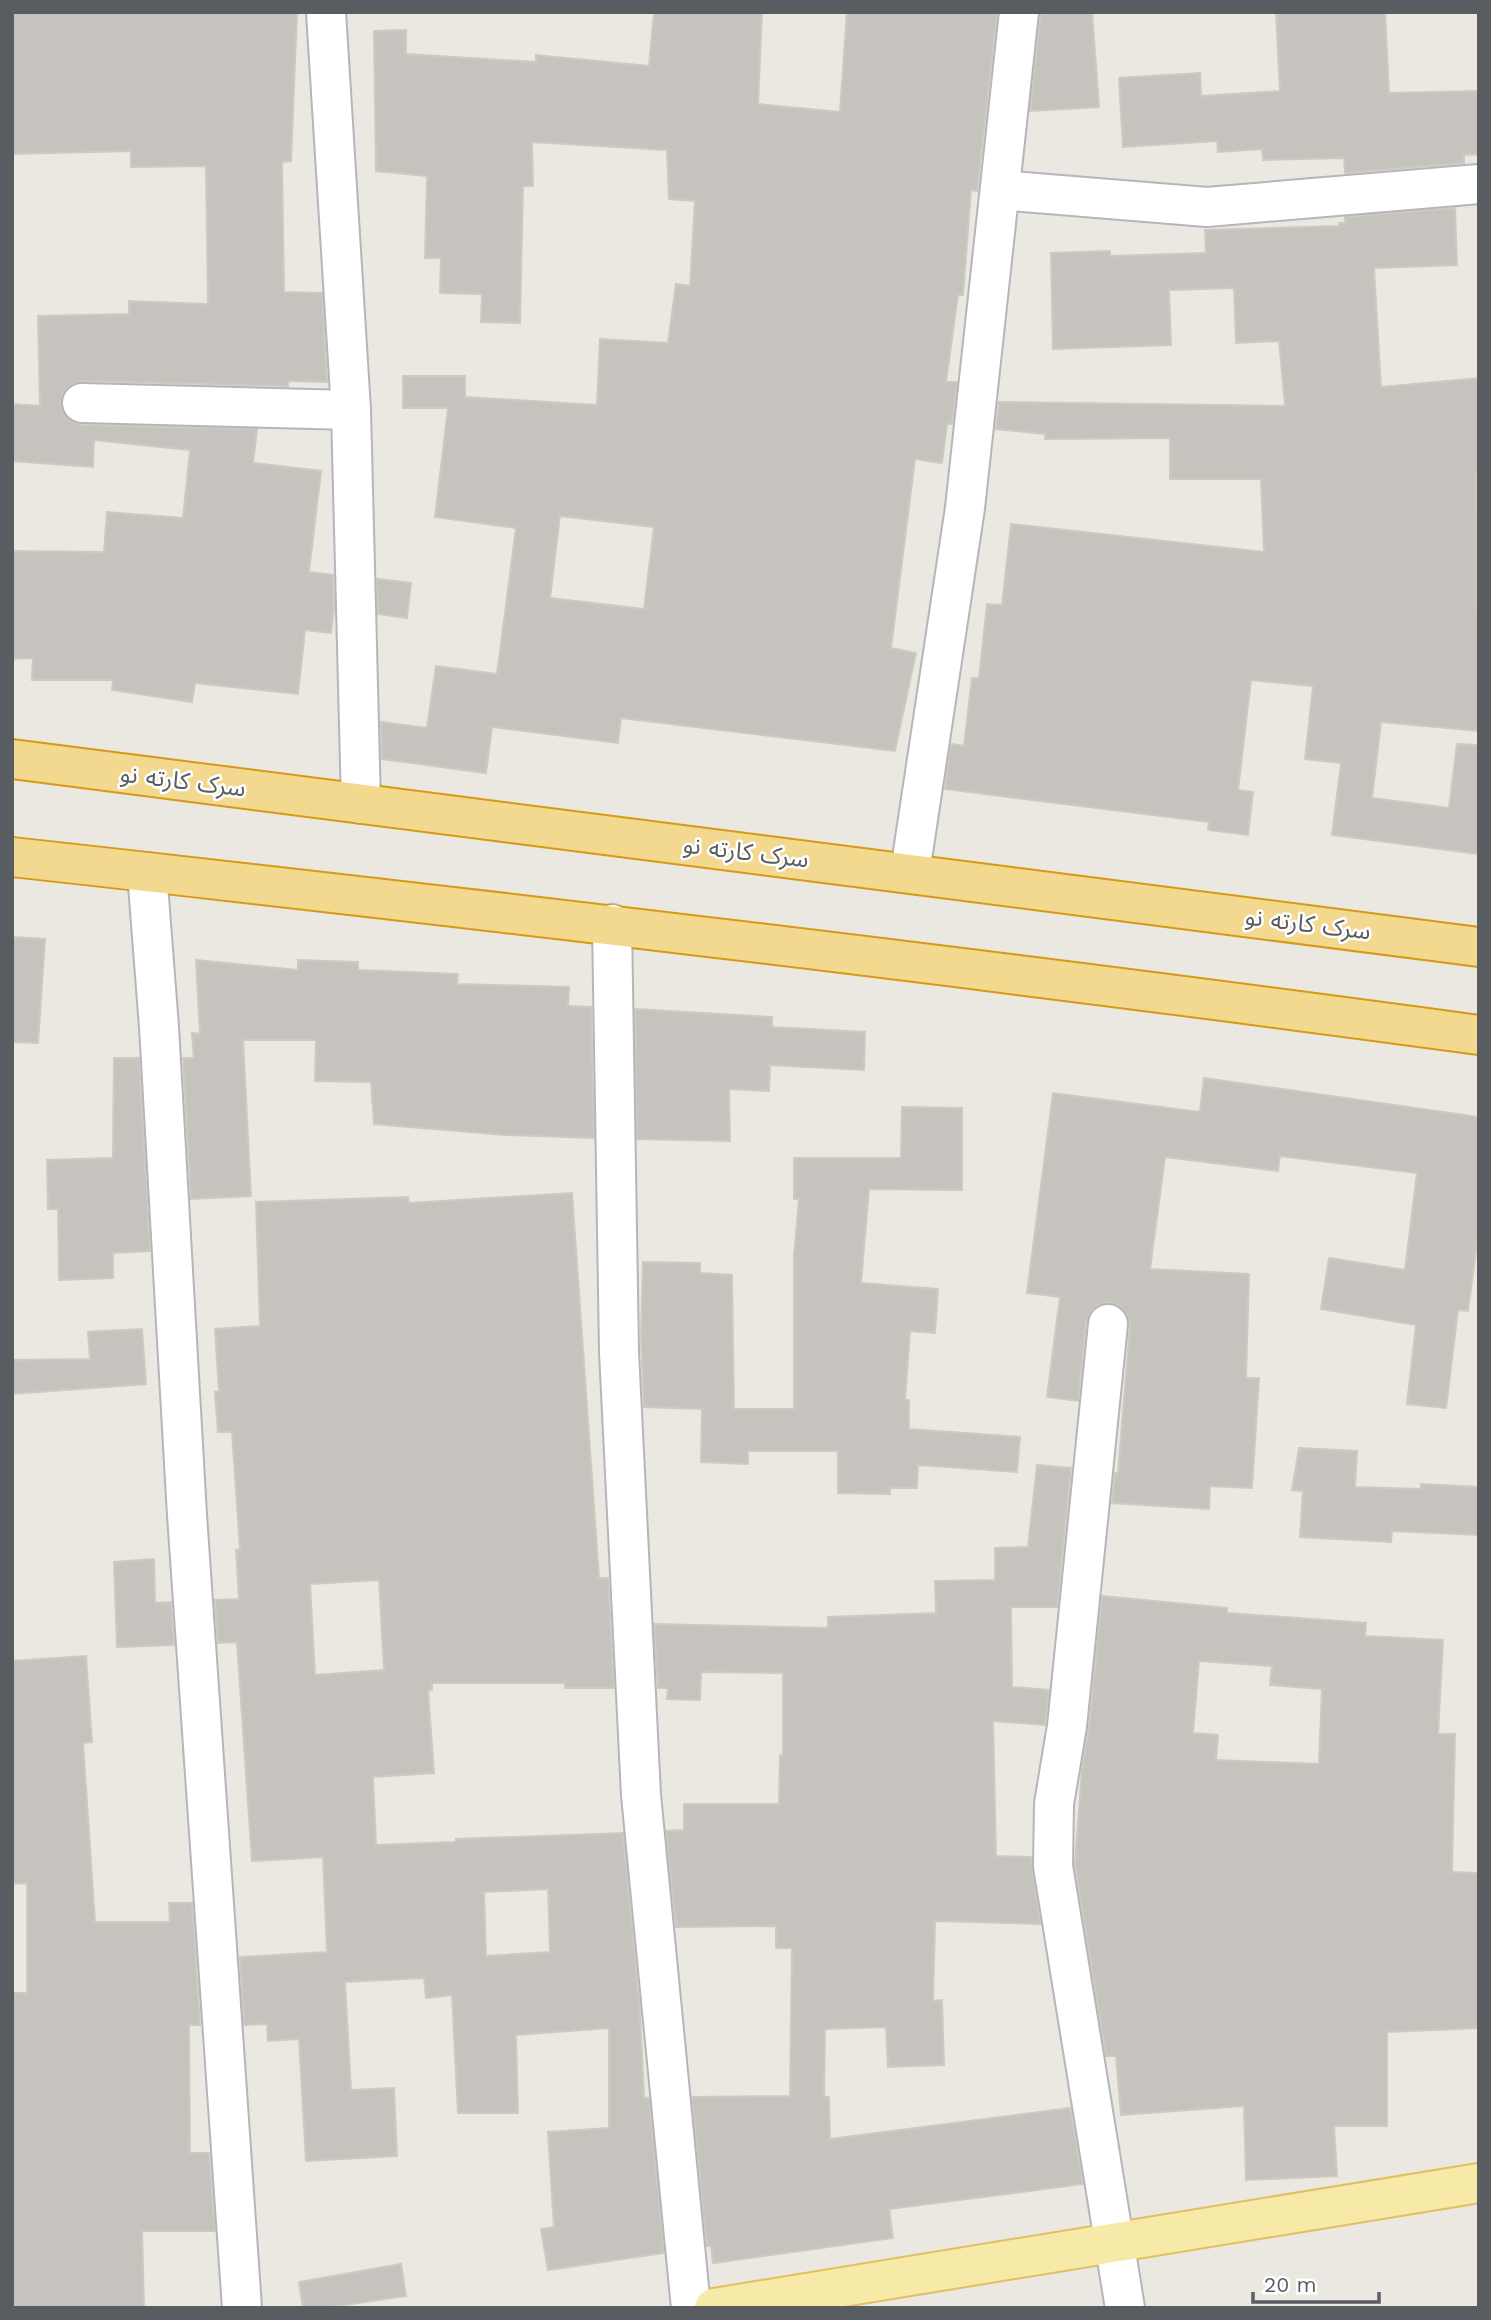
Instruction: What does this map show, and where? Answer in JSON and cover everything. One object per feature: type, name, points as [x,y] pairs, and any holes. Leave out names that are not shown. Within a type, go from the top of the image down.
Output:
[{"type":"highway","name":"سرک کارته نو","points":[[12,760],[910,872],[1479,947]]},
{"type":"highway","points":[[12,857],[612,924],[1479,1035]]},
{"type":"main road","points":[[714,2308],[1479,2183]]},
{"type":"street","points":[[326,12],[351,410],[361,804]]},
{"type":"street","points":[[910,872],[965,508],[1019,12]]},
{"type":"street","points":[[1000,190],[1207,207],[1479,184]]},
{"type":"street","points":[[82,404],[351,410]]},
{"type":"street","points":[[147,872],[161,1055],[187,1515],[242,2308]]},
{"type":"street","points":[[612,924],[619,1352],[641,1795],[691,2308]]},
{"type":"street","points":[[1108,1324],[1067,1726],[1054,1804],[1053,1866],[1125,2308]]},
{"type":"building","points":[[12,12],[297,12],[291,161],[282,162],[284,292],[322,293],[327,382],[288,381],[288,386],[83,381],[72,384],[64,391],[60,403],[63,413],[70,421],[81,425],[257,429],[253,463],[321,471],[309,572],[333,575],[334,609],[331,633],[305,630],[298,694],[195,683],[192,702],[112,690],[113,680],[32,680],[33,658],[12,659],[12,551],[104,552],[107,512],[183,518],[190,450],[94,440],[93,467],[12,461],[12,404],[40,406],[38,316],[129,314],[129,301],[208,304],[206,166],[131,167],[131,151],[12,154]]},
{"type":"building","points":[[654,12],[762,12],[758,104],[840,112],[847,12],[997,12],[977,191],[971,190],[963,295],[958,295],[946,382],[957,382],[952,424],[947,424],[942,463],[915,459],[891,648],[916,653],[895,751],[621,718],[618,743],[492,727],[486,773],[382,759],[381,722],[427,728],[436,666],[497,674],[516,528],[435,517],[448,408],[403,408],[403,376],[465,376],[465,397],[597,405],[600,339],[668,343],[676,284],[690,286],[695,201],[669,199],[667,150],[532,142],[533,186],[523,186],[520,323],[481,322],[482,294],[440,293],[441,258],[425,258],[427,176],[376,171],[374,31],[406,30],[406,54],[536,62],[536,55],[649,66]],"holes":[[[560,516],[654,527],[644,609],[550,598]]]},
{"type":"building","points":[[1041,12],[1092,12],[1099,107],[1030,111]]},
{"type":"building","points":[[1276,12],[1385,12],[1389,93],[1479,91],[1479,154],[1464,155],[1464,163],[1345,173],[1344,158],[1263,160],[1262,149],[1218,152],[1217,141],[1123,147],[1119,78],[1200,73],[1201,96],[1280,91]]},
{"type":"building","points":[[1455,208],[1457,265],[1374,268],[1381,387],[1479,378],[1479,472],[1476,472],[1479,731],[1381,722],[1372,798],[1449,808],[1457,744],[1479,745],[1479,854],[1332,835],[1341,763],[1305,759],[1313,686],[1251,680],[1238,790],[1253,792],[1248,835],[1208,830],[1209,822],[945,789],[951,744],[964,746],[972,678],[979,678],[987,604],[1002,605],[1011,524],[1264,552],[1261,479],[1170,479],[1170,438],[1045,439],[1045,434],[996,429],[999,402],[1285,406],[1279,341],[1236,343],[1234,288],[1169,290],[1171,345],[1053,349],[1051,253],[1110,251],[1110,256],[1206,253],[1205,230],[1339,226],[1339,223],[1345,223],[1345,217]]},
{"type":"building","points":[[377,579],[411,583],[407,618],[378,614]]},
{"type":"building","points":[[12,937],[45,939],[38,1043],[12,1042]]},
{"type":"building","points":[[196,960],[298,970],[298,960],[358,962],[358,970],[458,974],[457,984],[569,987],[568,1006],[591,1007],[594,1138],[506,1135],[374,1124],[371,1082],[315,1081],[316,1040],[243,1040],[251,1196],[191,1199],[183,1058],[194,1058],[192,1033],[200,1034]]},
{"type":"building","points":[[635,1009],[772,1017],[772,1027],[865,1032],[864,1070],[770,1065],[769,1091],[729,1089],[730,1141],[637,1139]]},
{"type":"building","points":[[114,1058],[139,1058],[150,1251],[113,1253],[113,1278],[59,1280],[58,1209],[48,1209],[47,1160],[113,1158]]},
{"type":"building","points":[[1204,1078],[1479,1117],[1479,1229],[1468,1311],[1458,1310],[1446,1408],[1407,1404],[1416,1325],[1321,1309],[1329,1258],[1405,1270],[1417,1173],[1280,1156],[1278,1171],[1165,1157],[1150,1269],[1249,1274],[1246,1378],[1259,1378],[1252,1488],[1210,1486],[1209,1509],[1112,1503],[1115,1473],[1118,1473],[1130,1326],[1128,1316],[1121,1307],[1111,1302],[1100,1304],[1091,1311],[1086,1322],[1078,1401],[1047,1397],[1060,1297],[1027,1293],[1053,1093],[1200,1112]]},
{"type":"building","points":[[902,1107],[962,1108],[962,1190],[869,1189],[861,1283],[938,1289],[935,1333],[910,1331],[905,1400],[909,1400],[909,1429],[1020,1437],[1017,1472],[918,1465],[917,1488],[890,1488],[890,1494],[838,1493],[838,1451],[748,1451],[748,1464],[701,1462],[702,1409],[644,1407],[641,1336],[643,1262],[700,1263],[700,1273],[732,1275],[734,1409],[794,1409],[794,1256],[799,1199],[794,1199],[794,1158],[901,1158]]},
{"type":"building","points":[[572,1193],[599,1578],[608,1578],[614,1688],[565,1688],[565,1683],[432,1683],[432,1690],[428,1690],[434,1773],[373,1777],[376,1845],[456,1842],[456,1839],[623,1833],[640,2012],[644,2098],[649,2098],[664,2253],[548,2270],[541,2229],[554,2227],[548,2132],[609,2128],[609,2028],[516,2035],[518,2113],[458,2113],[452,1995],[426,1998],[424,1978],[345,1982],[351,2090],[394,2088],[397,2156],[306,2161],[299,2039],[268,2041],[267,2024],[244,2025],[240,1957],[327,1952],[323,1857],[252,1861],[237,1642],[218,1643],[215,1600],[239,1599],[236,1550],[240,1549],[232,1432],[218,1432],[215,1392],[219,1392],[215,1329],[260,1326],[256,1202],[408,1197],[409,1203]],"holes":[[[379,1580],[384,1670],[315,1675],[310,1584]],[[548,1889],[550,1952],[486,1956],[484,1892]]]},
{"type":"building","points":[[142,1329],[146,1384],[12,1394],[12,1360],[90,1359],[88,1332]]},
{"type":"building","points":[[1299,1448],[1357,1451],[1355,1487],[1421,1489],[1421,1484],[1479,1487],[1479,1535],[1392,1531],[1391,1542],[1300,1537],[1303,1491],[1292,1490]]},
{"type":"building","points":[[1037,1465],[1071,1468],[1057,1607],[1011,1607],[1012,1687],[1049,1690],[1045,1725],[993,1721],[996,1856],[1031,1857],[1040,1924],[935,1921],[933,2001],[942,2000],[944,2065],[888,2067],[886,2027],[825,2029],[824,2097],[829,2097],[830,2139],[1070,2108],[1083,2184],[889,2209],[893,2238],[713,2263],[711,2246],[707,2246],[692,2097],[790,2096],[792,1948],[776,1948],[776,1926],[676,1927],[666,1831],[684,1830],[684,1804],[779,1804],[780,1755],[783,1755],[783,1673],[701,1672],[700,1700],[667,1699],[668,1688],[658,1688],[654,1624],[828,1628],[828,1617],[936,1613],[935,1581],[995,1580],[995,1548],[1028,1547]]},
{"type":"building","points":[[154,1559],[155,1603],[171,1602],[174,1645],[117,1647],[114,1562]]},
{"type":"building","points":[[1102,1596],[1227,1608],[1227,1613],[1366,1623],[1365,1636],[1443,1640],[1438,1734],[1455,1734],[1452,1872],[1479,1873],[1479,2028],[1387,2032],[1387,2126],[1334,2126],[1337,2176],[1246,2180],[1244,2106],[1121,2115],[1116,2056],[1106,2056],[1075,1864],[1082,1769],[1089,1728]],"holes":[[[1199,1661],[1272,1666],[1270,1685],[1322,1689],[1319,1764],[1216,1760],[1218,1735],[1193,1733]]]},
{"type":"building","points":[[86,1656],[92,1742],[83,1743],[95,1922],[170,1922],[169,1903],[192,1903],[200,2025],[189,2025],[190,2153],[209,2153],[215,2231],[142,2231],[144,2308],[12,2308],[12,1993],[27,1993],[27,1883],[12,1884],[12,1661]]},
{"type":"building","points":[[401,2264],[406,2296],[324,2308],[303,2308],[299,2282]]}]
